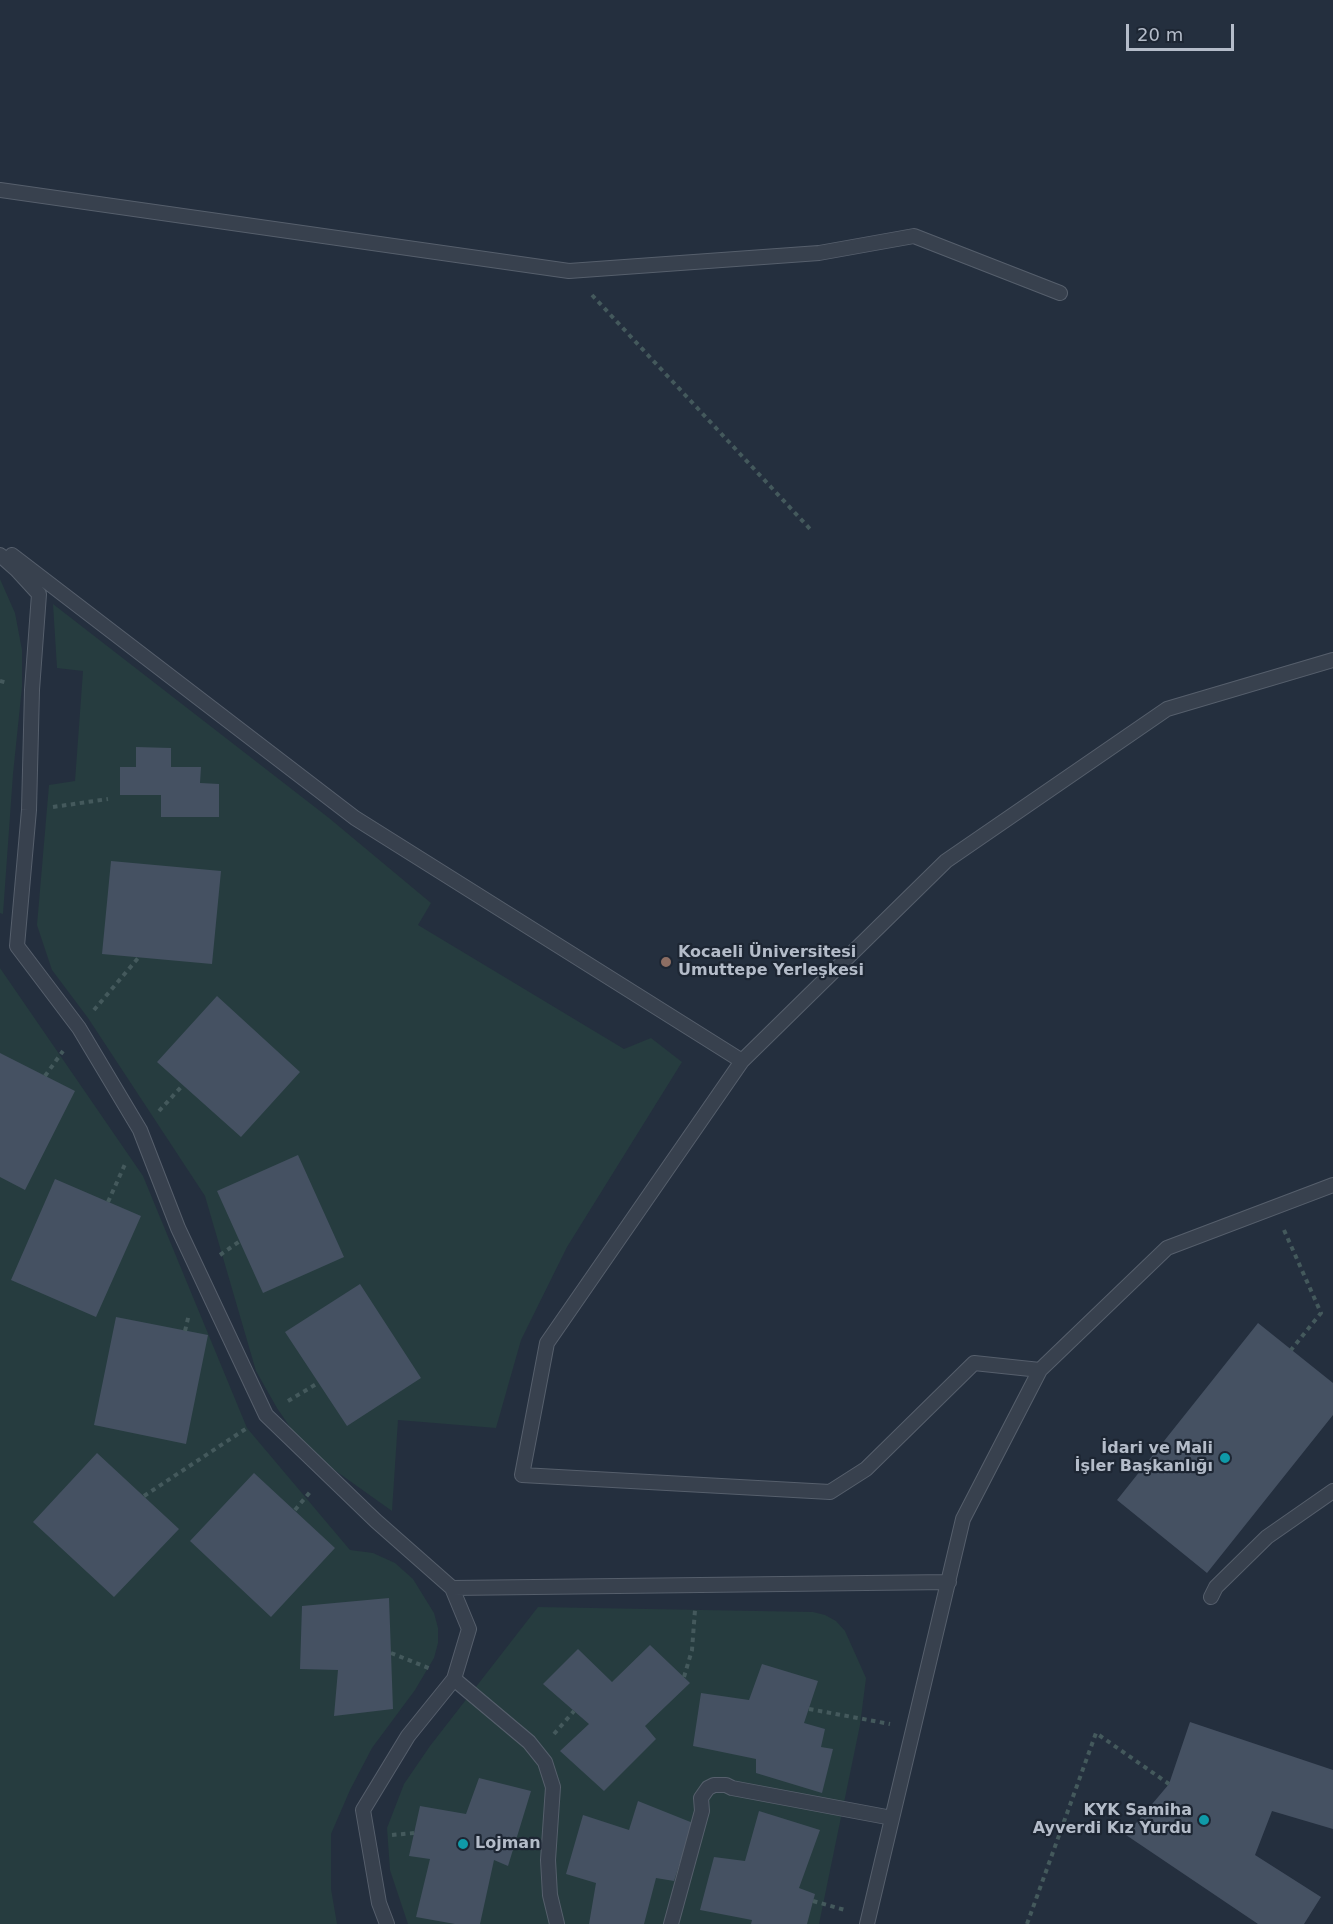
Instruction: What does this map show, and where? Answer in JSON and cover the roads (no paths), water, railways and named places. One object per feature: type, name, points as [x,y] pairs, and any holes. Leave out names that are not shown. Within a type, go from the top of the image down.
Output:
[{"type":"lane","points":[[0,190],[569,271],[819,253],[914,236],[1060,293]]},
{"type":"lane","points":[[0,545],[355,818],[742,1061]]},
{"type":"lane","points":[[0,555],[39,594],[32,690],[29,810],[17,946],[79,1028],[140,1130],[178,1228],[266,1415],[376,1521],[452,1588],[469,1629],[454,1678],[408,1736],[363,1810],[379,1903],[387,1924]]},
{"type":"lane","points":[[1040,1370],[974,1364],[866,1470],[830,1492],[522,1475],[547,1342],[742,1061],[946,861],[1167,709],[1333,660]]},
{"type":"lane","points":[[868,1920],[963,1519],[1040,1370],[1167,1248],[1333,1185]]},
{"type":"lane","points":[[1211,1597],[1216,1587],[1267,1537],[1333,1491]]},
{"type":"lane","points":[[452,1588],[949,1582]]},
{"type":"lane","points":[[454,1678],[529,1742],[545,1762],[553,1787],[548,1860],[550,1894],[557,1924]]},
{"type":"lane","points":[[671,1924],[702,1811],[701,1798],[708,1788],[714,1785],[726,1785],[892,1818]]},
{"type":"place","name":"Kocaeli Üniversitesi Umuttepe Yerleşkesi","points":[[666,962]]},
{"type":"place","name":"İdari ve Mali İşler Başkanlığı","points":[[1225,1458]]},
{"type":"place","name":"KYK Samiha Ayverdi Kız Yurdu","points":[[1204,1820]]},
{"type":"place","name":"Lojman","points":[[463,1844]]}]
